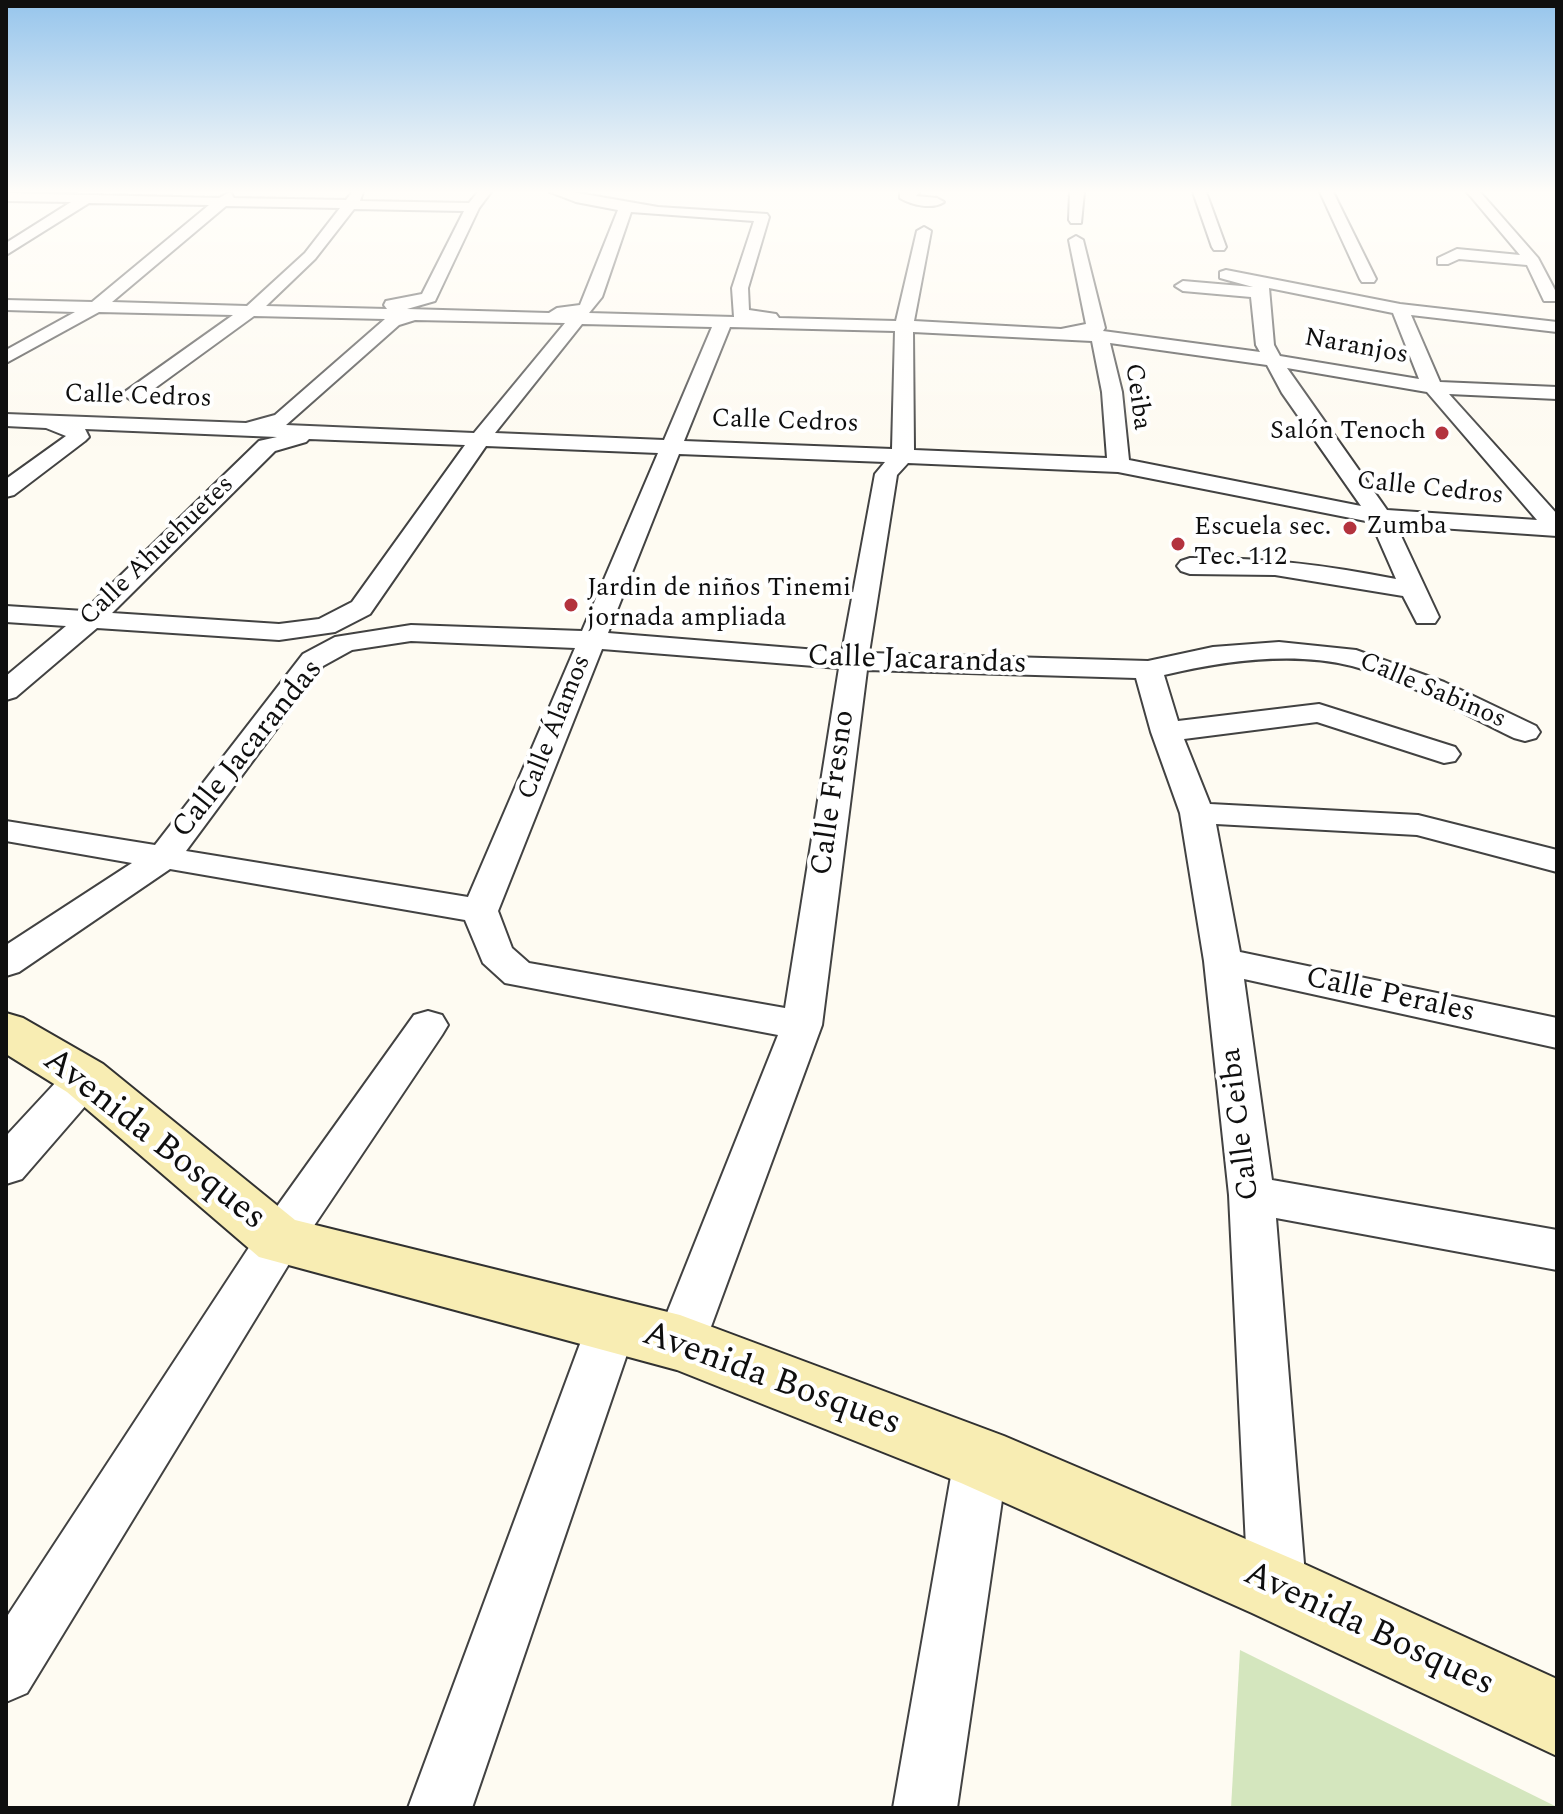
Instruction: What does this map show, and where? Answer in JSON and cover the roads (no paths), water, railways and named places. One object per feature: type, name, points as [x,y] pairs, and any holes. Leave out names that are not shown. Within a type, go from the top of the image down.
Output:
[{"type":"street","points":[[6,357],[96,307],[132,277]]},
{"type":"street","points":[[133,395],[253,309],[288,277]]},
{"type":"street","points":[[309,310],[330,304],[411,304],[429,297],[439,277]]},
{"type":"street","name":"Calle Jacarandas","points":[[6,614],[279,632],[325,626],[361,608],[480,439],[594,297],[601,277]]},
{"type":"street","points":[[744,277],[740,288],[741,314],[815,326]]},
{"type":"street","points":[[903,456],[904,326],[914,277]]},
{"type":"street","name":"Ceiba","points":[[1058,334],[1096,328],[1084,277]]},
{"type":"street","points":[[1230,277],[1261,288]]},
{"type":"street","points":[[1540,277],[1550,297]]},
{"type":"street","points":[[1183,286],[1261,288],[1400,309],[1557,327]]},
{"type":"street","points":[[1261,288],[1265,345],[1292,393],[1380,517],[1426,617]]},
{"type":"street","points":[[6,305],[484,315],[580,314],[630,319],[904,326],[1058,334]]},
{"type":"street","points":[[1400,309],[1412,344],[1433,387],[1557,529]]},
{"type":"street","name":"Calle Ahuehuetes","points":[[232,429],[282,420],[393,321],[421,313]]},
{"type":"street","name":"Calle Álamos","points":[[480,911],[723,322]]},
{"type":"street","name":"Naranjos","points":[[1058,334],[1100,336],[1275,360],[1433,387],[1557,393]]},
{"type":"street","name":"Ceiba","points":[[1100,336],[1112,392],[1118,465]]},
{"type":"street","name":"Calle Cedros","points":[[6,420],[1118,465],[1380,517],[1557,529]]},
{"type":"street","points":[[6,490],[78,437],[77,433],[67,428],[37,422]]},
{"type":"street","name":"Calle Ahuehuetes","points":[[6,691],[91,619],[267,446],[320,433]]},
{"type":"street","name":"Calle Fresno","points":[[680,1343],[802,1025],[854,661],[886,474],[903,456]]},
{"type":"street","points":[[1190,566],[1252,564],[1331,574],[1414,590]]},
{"type":"street","name":"Calle Jacarandas","points":[[6,963],[163,858],[313,660],[345,643],[411,633],[592,640],[854,661],[1148,670]]},
{"type":"street","name":"Calle Sabinos","points":[[1148,670],[1213,655],[1279,650],[1356,658],[1434,688],[1525,732]]},
{"type":"street","name":"Calle Ceiba","points":[[1148,670],[1166,732],[1197,813],[1223,961],[1252,1195],[1277,1588]]},
{"type":"street","points":[[1166,732],[1319,713],[1444,754]]},
{"type":"street","points":[[1197,813],[1418,825],[1557,861]]},
{"type":"street","points":[[6,831],[480,911],[496,954],[518,974],[802,1025]]},
{"type":"street","name":"Calle Perales","points":[[1223,961],[1557,1033]]},
{"type":"street","points":[[6,1672],[279,1240],[428,1025]]},
{"type":"street","name":"Avenida Bosques","points":[[6,1031],[85,1078],[279,1240],[680,1343],[981,1459],[1277,1588],[1557,1718]]},
{"type":"street","points":[[6,1166],[85,1078]]},
{"type":"street","points":[[1252,1195],[1557,1250]]},
{"type":"street","points":[[440,1808],[612,1325]]},
{"type":"street","points":[[925,1808],[981,1459]]},
{"type":"place","name":"Salón Tenoch","points":[[1442,433]]},
{"type":"place","name":"Zumba","points":[[1350,528]]},
{"type":"place","name":"Escuela sec. Tec. 112","points":[[1178,544]]},
{"type":"place","name":"Jardin de niños Tinemi jornada ampliada","points":[[571,605]]}]
